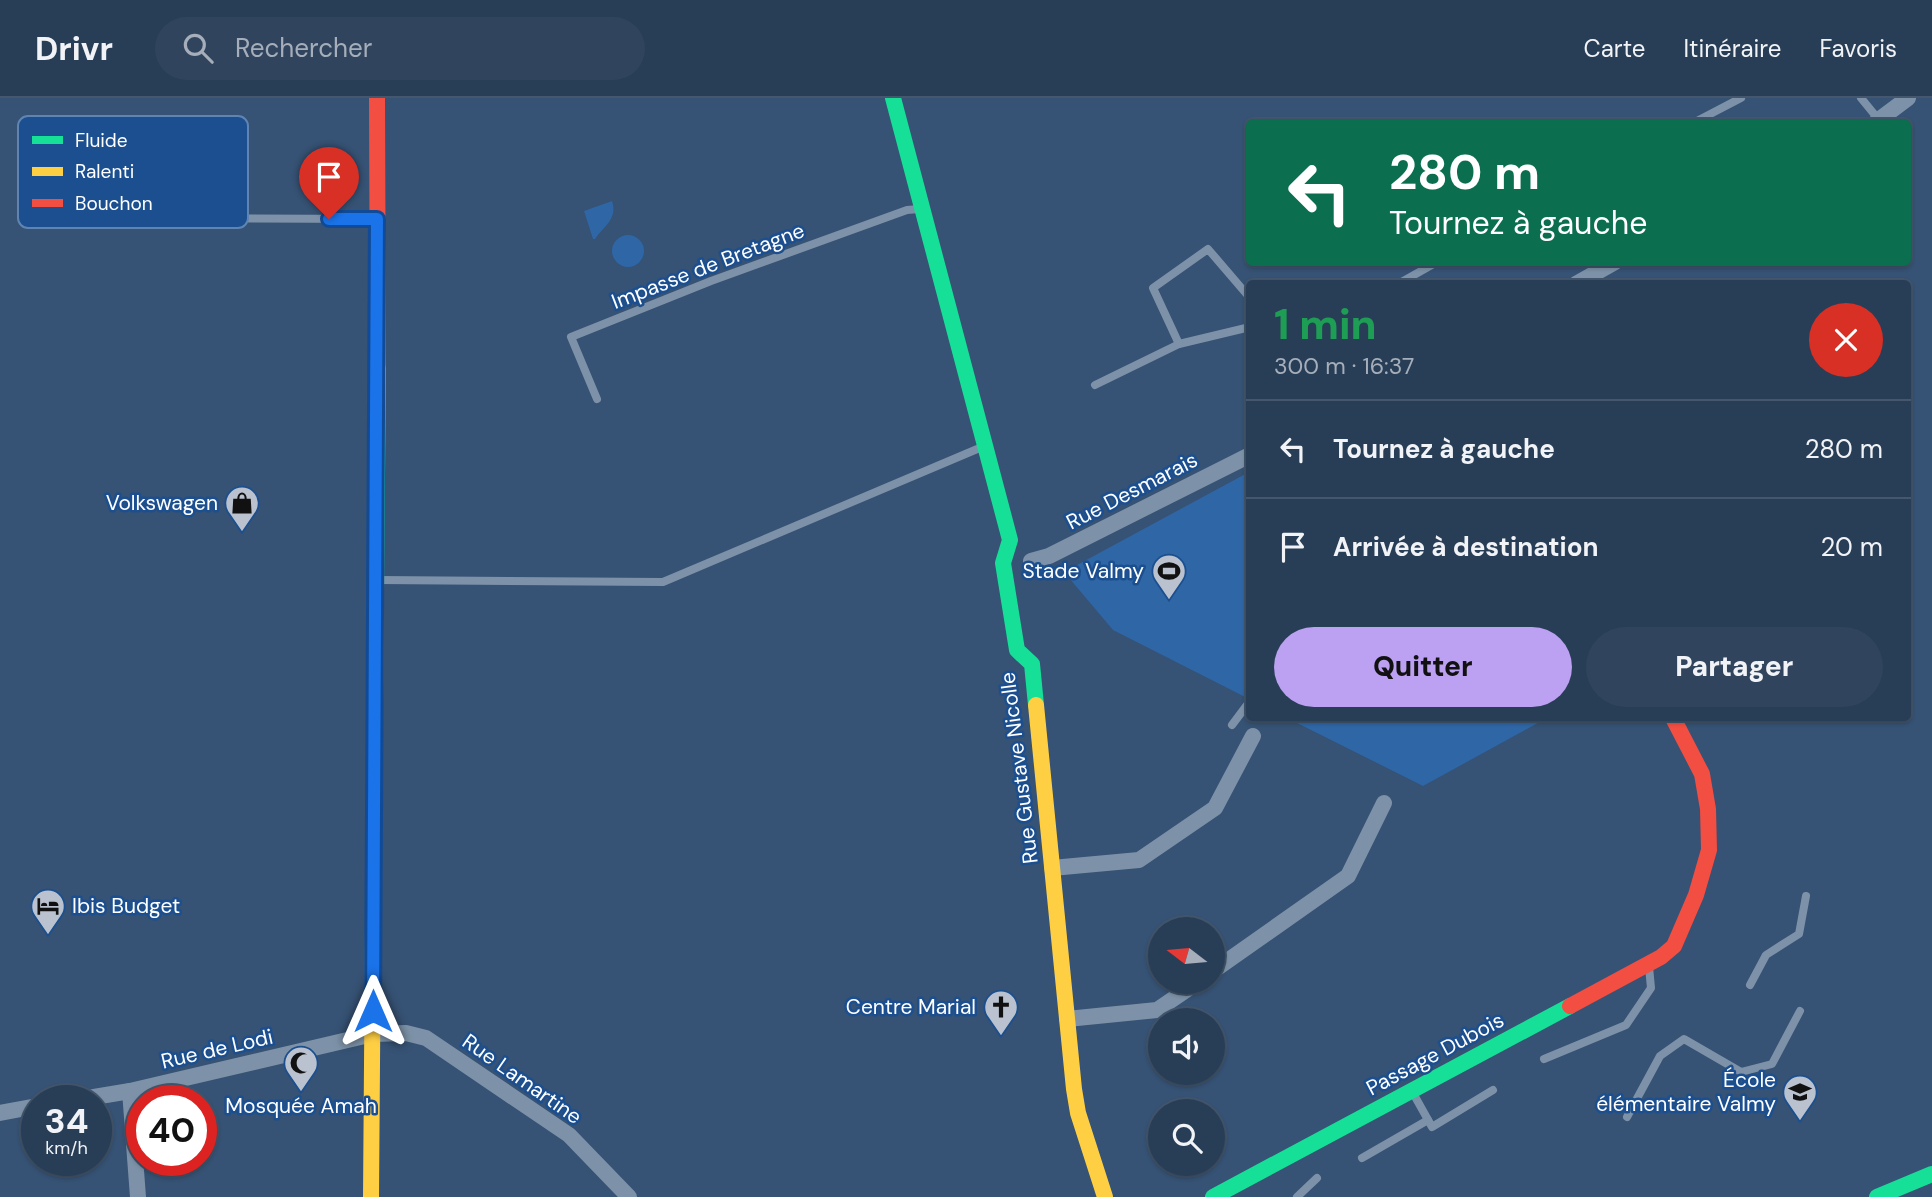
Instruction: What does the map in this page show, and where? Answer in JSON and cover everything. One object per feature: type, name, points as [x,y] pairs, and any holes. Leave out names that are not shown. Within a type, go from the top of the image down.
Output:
[{"type":"street","points":[[371,1197],[377,98]]},
{"type":"street","name":"Rue Gustave Nicolle","points":[[894,98],[1008,532],[1003,563],[1017,650],[1032,664],[1078,1113],[1105,1197]]},
{"type":"street","points":[[1882,119],[1908,98]]},
{"type":"street","points":[[1583,280],[1608,266]]},
{"type":"street","name":"Rue Desmarais","points":[[1031,561],[1049,556],[1246,457]]},
{"type":"street","name":"Passage Dubois","points":[[1225,1195],[1412,1090],[1649,964],[1674,946],[1696,895],[1709,850],[1708,809],[1702,774],[1675,721]]},
{"type":"street","points":[[1052,867],[1139,860],[1215,808],[1253,736]]},
{"type":"street","points":[[1225,963],[1348,876],[1384,803]]},
{"type":"street","points":[[1067,1018],[1157,1010],[1180,994]]},
{"type":"street","name":"Rue Lamartine","points":[[373,1034],[407,1033],[426,1038],[569,1135],[629,1197]]},
{"type":"street","name":"Rue de Lodi","points":[[152,1085],[373,1034]]},
{"type":"street","points":[[0,1113],[21,1109]]},
{"type":"street","points":[[1877,1197],[1932,1174]]},
{"type":"street","points":[[136,1176],[138,1197]]},
{"type":"lane","points":[[1701,119],[1741,98]]},
{"type":"lane","points":[[1861,98],[1876,119]]},
{"type":"lane","name":"Impasse de Bretagne","points":[[597,399],[571,337],[711,281],[908,210],[922,208]]},
{"type":"lane","points":[[248,218],[377,219]]},
{"type":"lane","points":[[1179,344],[1153,288],[1208,249],[1246,293]]},
{"type":"lane","points":[[1405,280],[1430,266]]},
{"type":"lane","points":[[1095,385],[1179,344],[1246,328]]},
{"type":"lane","points":[[375,580],[663,582],[985,446]]},
{"type":"lane","points":[[1232,725],[1246,706]]},
{"type":"lane","points":[[1750,985],[1766,955],[1800,934],[1806,896]]},
{"type":"lane","points":[[1544,1059],[1626,1025],[1651,988],[1649,964]]},
{"type":"lane","points":[[1627,1116],[1660,1056],[1684,1039],[1741,1073],[1772,1064],[1800,1011]]},
{"type":"lane","points":[[1412,1090],[1432,1127],[1493,1090]]},
{"type":"lane","points":[[1362,1158],[1428,1120]]},
{"type":"lane","points":[[1297,1197],[1317,1178]]},
{"type":"shaded area","points":[[612,201],[612,218],[593,239],[584,211]]},
{"type":"shaded area","points":[[628,235],[639,240],[644,251],[639,262],[628,267],[617,262],[612,251],[617,240]]},
{"type":"shaded area","name":"Stade Valmy","points":[[1246,474],[1246,697],[1113,630],[1064,572]]},
{"type":"shaded area","points":[[1293,721],[1542,721],[1423,786]]},
{"type":"traffic: fast","points":[[893,98],[1010,540],[1003,563],[1017,650],[1032,664],[1036,705]]},
{"type":"traffic: fast","points":[[373,931],[378,364]]},
{"type":"traffic: fast","points":[[1213,1197],[1570,1006]]},
{"type":"traffic: fast","points":[[1877,1197],[1932,1174]]},
{"type":"traffic: slow","points":[[1036,705],[1074,1089],[1078,1113],[1105,1197]]},
{"type":"traffic: slow","points":[[371,1197],[373,931]]},
{"type":"traffic: jam","points":[[377,98],[378,364]]},
{"type":"traffic: jam","points":[[1570,1006],[1661,957],[1674,946],[1696,895],[1709,850],[1708,809],[1702,774],[1675,721]]},
{"type":"place","name":"Volkswagen","points":[[242,533]]},
{"type":"place","name":"Stade Valmy","points":[[1169,601]]},
{"type":"place","name":"Ibis Budget","points":[[48,936]]},
{"type":"place","name":"Centre Marial","points":[[1001,1037]]},
{"type":"place","name":"Mosquée Amah","points":[[301,1093]]},
{"type":"place","name":"École élémentaire Valmy","points":[[1800,1122]]},
{"type":"route","points":[[329,219],[377,219],[373,1011]]}]
